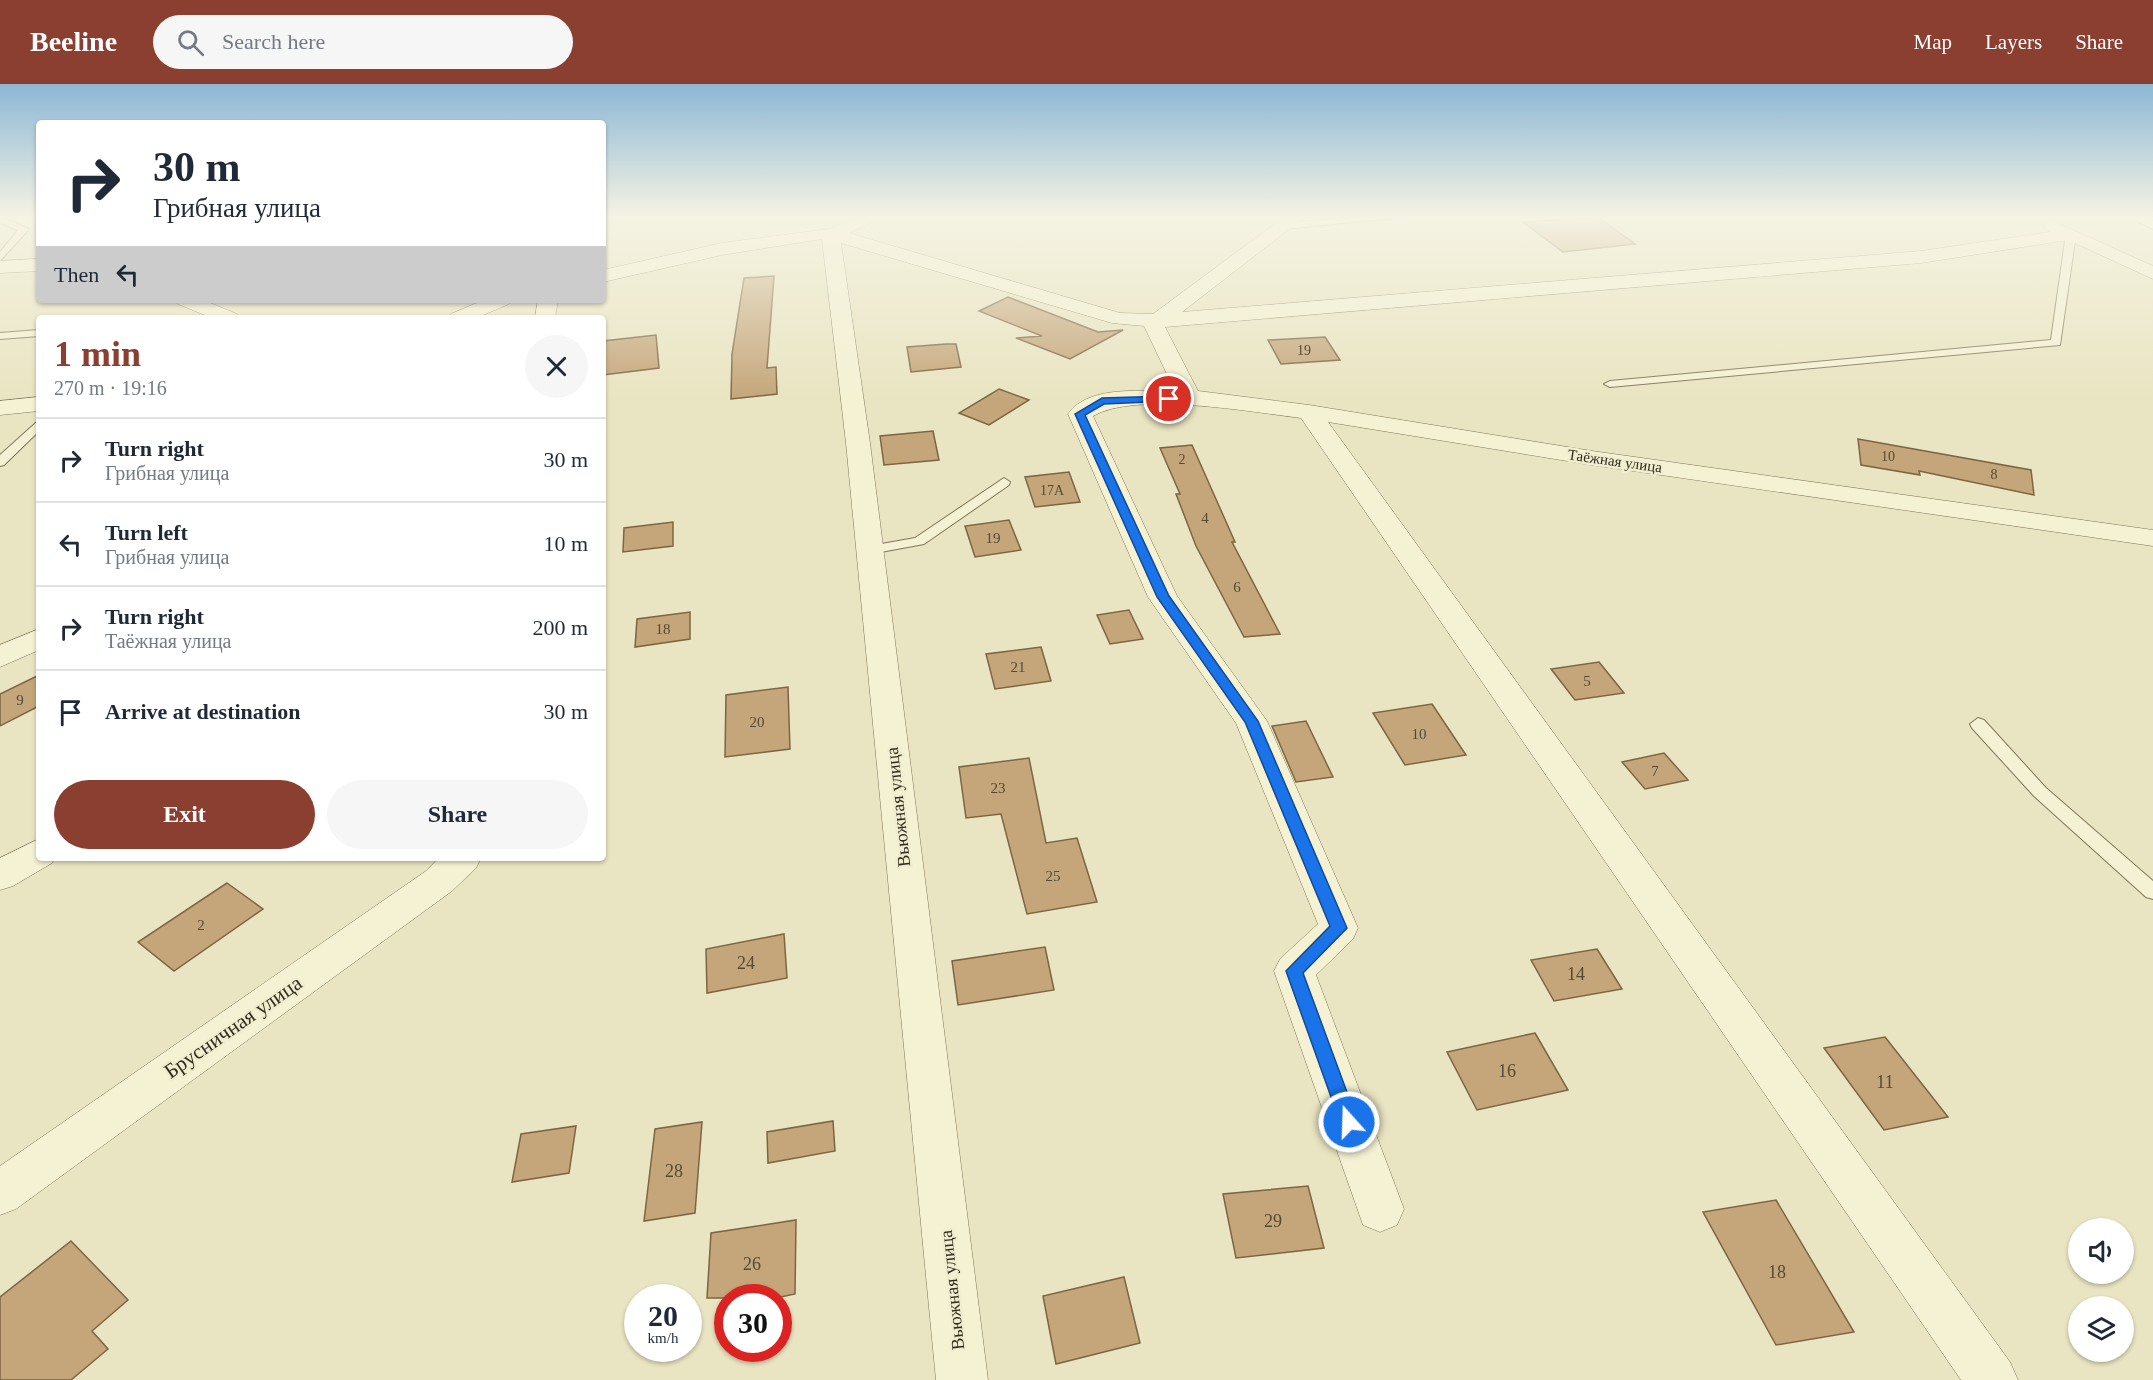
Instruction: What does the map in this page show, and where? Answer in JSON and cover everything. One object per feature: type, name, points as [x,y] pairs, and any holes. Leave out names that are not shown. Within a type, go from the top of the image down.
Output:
[{"type":"street","name":"Вьюжная улица","points":[[836,277],[870,550],[962,1380]]},
{"type":"street","points":[[978,277],[1119,319],[1158,320],[1674,277]]},
{"type":"street","points":[[1190,397],[1154,327],[1158,320],[1215,277]]},
{"type":"street","points":[[192,303],[222,315]]},
{"type":"street","points":[[465,315],[495,303]]},
{"type":"street","name":"Таёжная улица","points":[[1380,1209],[1294,971],[1339,928],[1251,721],[1163,597],[1080,414],[1102,401],[1190,397],[1309,412],[1592,458],[2153,538]]},
{"type":"street","points":[[0,408],[36,404]]},
{"type":"street","points":[[1309,412],[1992,1380]]},
{"type":"street","points":[[0,657],[36,639]]},
{"type":"street","points":[[0,876],[36,855]]},
{"type":"street","name":"Брусничная улица","points":[[0,1193],[439,881],[460,861]]},
{"type":"lane","points":[[1610,384],[2056,343],[2065,277]]},
{"type":"lane","points":[[0,336],[36,333]]},
{"type":"lane","points":[[0,462],[36,427]]},
{"type":"lane","points":[[870,550],[919,541],[1004,482]]},
{"type":"lane","points":[[1978,724],[2040,792],[2153,892]]},
{"type":"building","points":[[774,277],[767,368],[776,367],[777,394],[731,399],[732,354],[744,278]]},
{"type":"building","points":[[1008,297],[1098,332],[1123,330],[1070,359],[1016,338],[1042,336],[979,311]]},
{"type":"building","points":[[656,335],[659,368],[606,375],[606,341]]},
{"type":"building","points":[[1325,337],[1340,360],[1281,364],[1268,340]]},
{"type":"building","points":[[956,344],[961,367],[911,372],[907,347]]},
{"type":"building","points":[[999,389],[1029,400],[989,425],[959,413]]},
{"type":"building","points":[[933,431],[939,460],[884,465],[880,436]]},
{"type":"building","points":[[1858,439],[2031,470],[2034,495],[1919,471],[1920,475],[1861,465]]},
{"type":"building","points":[[1192,445],[1235,542],[1232,542],[1280,634],[1244,637],[1196,546],[1176,494],[1180,494],[1160,448]]},
{"type":"building","points":[[1069,472],[1080,502],[1035,507],[1025,477]]},
{"type":"building","points":[[1009,520],[1021,550],[975,557],[965,526]]},
{"type":"building","points":[[673,522],[673,546],[623,552],[624,528]]},
{"type":"building","points":[[1129,610],[1143,639],[1110,644],[1097,615]]},
{"type":"building","points":[[690,612],[690,639],[635,647],[637,619]]},
{"type":"building","points":[[1041,647],[1051,681],[995,689],[986,654]]},
{"type":"building","points":[[1599,662],[1624,693],[1575,700],[1551,669]]},
{"type":"building","points":[[36,676],[36,708],[0,726],[0,694]]},
{"type":"building","points":[[788,687],[790,749],[725,757],[726,695]]},
{"type":"building","points":[[1432,704],[1466,755],[1405,765],[1373,713]]},
{"type":"building","points":[[1306,721],[1333,777],[1296,782],[1272,726]]},
{"type":"building","points":[[1664,753],[1688,780],[1645,789],[1622,762]]},
{"type":"building","points":[[1029,758],[1046,843],[1077,838],[1097,902],[1027,914],[1001,814],[966,818],[959,767]]},
{"type":"building","points":[[227,883],[263,909],[174,971],[138,942]]},
{"type":"building","points":[[784,934],[787,978],[707,993],[706,949]]},
{"type":"building","points":[[1045,947],[1054,990],[958,1005],[952,961]]},
{"type":"building","points":[[1597,949],[1622,989],[1554,1001],[1531,960]]},
{"type":"building","points":[[1535,1033],[1568,1090],[1477,1110],[1447,1052]]},
{"type":"building","points":[[1885,1037],[1948,1117],[1884,1130],[1824,1048]]},
{"type":"building","points":[[833,1121],[835,1151],[768,1163],[767,1132]]},
{"type":"building","points":[[702,1122],[695,1213],[644,1221],[655,1129]]},
{"type":"building","points":[[576,1126],[569,1173],[512,1182],[521,1134]]},
{"type":"building","points":[[1308,1186],[1324,1248],[1236,1258],[1223,1194]]},
{"type":"building","points":[[1776,1200],[1854,1332],[1776,1345],[1703,1212]]},
{"type":"building","points":[[796,1220],[795,1294],[792,1295],[792,1284],[714,1284],[714,1298],[707,1298],[711,1233]]},
{"type":"building","points":[[71,1241],[128,1300],[92,1331],[108,1349],[71,1380],[0,1380],[0,1297]]},
{"type":"building","points":[[1124,1277],[1140,1343],[1056,1364],[1043,1296]]},
{"type":"route","points":[[1169,399],[1102,401],[1080,414],[1163,597],[1251,721],[1339,928],[1294,971],[1349,1122]]}]
